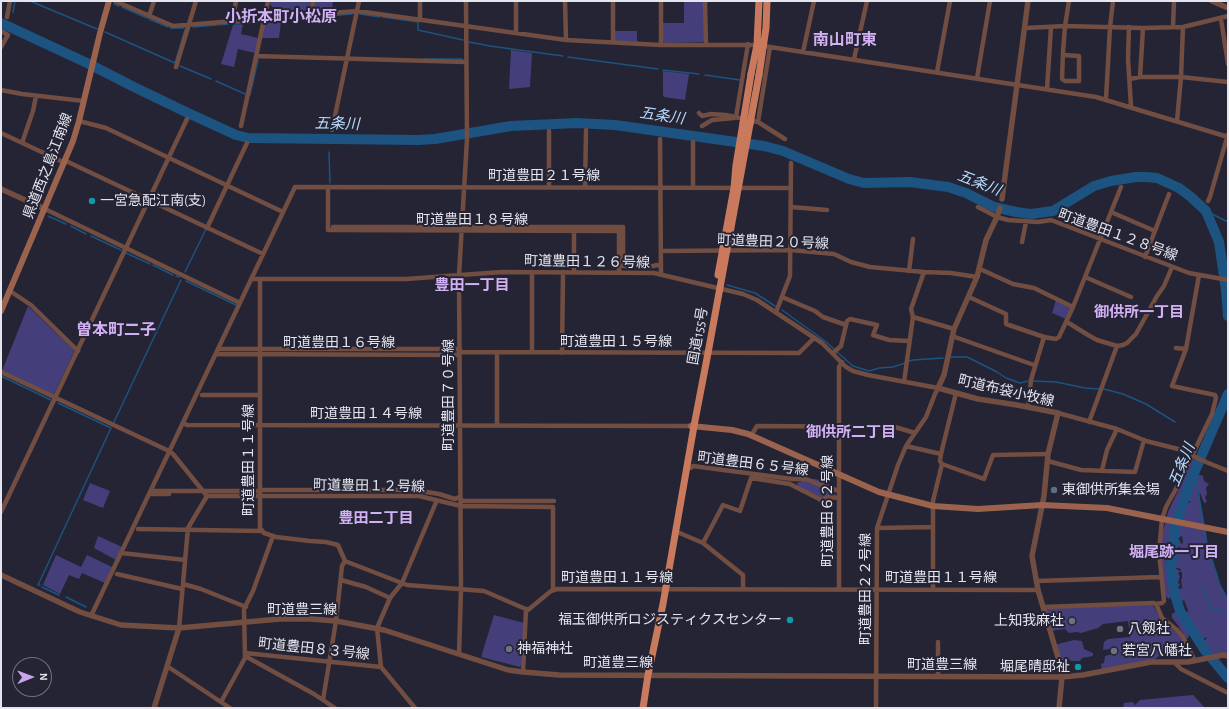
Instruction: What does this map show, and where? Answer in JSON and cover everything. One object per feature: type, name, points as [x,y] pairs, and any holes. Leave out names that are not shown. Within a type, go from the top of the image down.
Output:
[{"type":"highway","name":"国道155号","points":[[643,708],[692,426],[737,187],[746,126],[751,74],[764,46],[758,1]]},
{"type":"highway","name":"国道155号","points":[[746,126],[759,75],[764,46],[767,1]]},
{"type":"highway","name":"国道155号","points":[[663,589],[675,531],[692,426]]},
{"type":"main road","name":"県道西之島江南線","points":[[1,311],[65,162],[80,121],[109,1]]},
{"type":"main road","points":[[692,426],[732,430],[751,436],[888,495],[933,506],[978,509],[1042,504],[1107,508],[1228,532]]},
{"type":"street","points":[[7,17],[10,1]]},
{"type":"street","points":[[115,1],[173,26],[357,11],[566,40],[661,45],[748,44],[1096,97],[1131,106],[1228,136],[1208,201]]},
{"type":"street","points":[[149,16],[154,1]]},
{"type":"street","points":[[176,67],[196,1]]},
{"type":"street","points":[[232,21],[236,1]]},
{"type":"street","points":[[241,126],[268,1]]},
{"type":"street","points":[[311,15],[313,1]]},
{"type":"street","points":[[332,130],[359,1]]},
{"type":"street","points":[[420,1],[420,20]]},
{"type":"street","name":"町道豊田７０号線","points":[[459,654],[461,499],[459,275],[467,136],[466,1]]},
{"type":"street","points":[[516,1],[516,33]]},
{"type":"street","points":[[566,1],[566,40]]},
{"type":"street","points":[[613,1],[613,42]]},
{"type":"street","points":[[661,1],[661,45]]},
{"type":"street","points":[[706,1],[706,45]]},
{"type":"street","points":[[803,52],[814,1]]},
{"type":"street","points":[[854,59],[867,1]]},
{"type":"street","points":[[937,72],[950,1]]},
{"type":"street","points":[[977,78],[990,1]]},
{"type":"street","points":[[1000,208],[1028,1]]},
{"type":"street","points":[[1063,55],[1079,56],[1079,81],[1065,81],[1062,79],[1063,55],[1065,26],[1069,1]]},
{"type":"street","points":[[1106,99],[1113,1]]},
{"type":"street","points":[[1173,27],[1174,1]]},
{"type":"street","points":[[1212,1],[1228,8]]},
{"type":"street","points":[[1025,28],[1065,26],[1143,28],[1183,27],[1221,19],[1228,16]]},
{"type":"street","points":[[1221,19],[1228,64]]},
{"type":"street","points":[[1047,89],[1051,27]]},
{"type":"street","points":[[1129,27],[1128,59],[1131,106]]},
{"type":"street","points":[[1177,121],[1181,78],[1183,27]]},
{"type":"street","points":[[1140,77],[1143,28]]},
{"type":"street","points":[[1,31],[8,35],[1,47]]},
{"type":"street","points":[[736,117],[748,44]]},
{"type":"street","points":[[758,122],[764,46]]},
{"type":"street","points":[[256,56],[466,62]]},
{"type":"street","points":[[1130,79],[1140,77],[1181,78],[1228,82],[1228,77]]},
{"type":"street","points":[[1,90],[36,96],[84,101]]},
{"type":"street","points":[[22,143],[33,111],[36,96]]},
{"type":"street","points":[[699,113],[702,116],[711,114],[736,117],[758,122],[785,139]]},
{"type":"street","points":[[702,126],[712,120],[731,119],[736,117]]},
{"type":"street","points":[[1,512],[187,119]]},
{"type":"street","points":[[80,121],[106,128],[283,212],[253,279],[240,303],[184,424],[91,616]]},
{"type":"street","points":[[585,187],[586,130]]},
{"type":"street","points":[[549,131],[549,187]]},
{"type":"street","points":[[1,133],[263,254]]},
{"type":"street","points":[[660,139],[661,274]]},
{"type":"street","points":[[693,142],[693,188]]},
{"type":"street","points":[[207,228],[247,143]]},
{"type":"street","points":[[776,312],[790,276],[792,163]]},
{"type":"street","name":"町道豊田２１号線","points":[[283,212],[295,187],[791,188]]},
{"type":"street","name":"町道豊田１８号線","points":[[328,187],[328,230],[461,229],[619,231],[619,272]]},
{"type":"street","points":[[969,297],[1006,314],[1006,324],[1044,337],[1056,339],[1059,337],[1067,322],[1121,187]]},
{"type":"street","points":[[1,189],[240,303]]},
{"type":"street","points":[[1145,257],[1169,194]]},
{"type":"street","points":[[791,206],[827,210]]},
{"type":"street","name":"町道豊田１２８号線","points":[[978,207],[1008,220],[1026,222],[1051,220],[1172,267],[1199,275],[1228,280]]},
{"type":"street","name":"町道布袋小牧線","points":[[1000,208],[998,216],[986,240],[978,277],[954,329],[944,375],[938,388],[984,400],[1058,413],[1048,454],[1047,475],[1032,556],[1038,590],[1060,664],[1062,677],[1059,708]]},
{"type":"street","points":[[1111,212],[1155,231]]},
{"type":"street","points":[[1022,242],[1026,222]]},
{"type":"street","points":[[333,227],[461,229],[623,227],[623,266],[661,266]]},
{"type":"street","points":[[574,231],[574,272]]},
{"type":"street","points":[[909,271],[913,239]]},
{"type":"street","name":"町道豊田２０号線","points":[[661,251],[791,250],[834,254],[859,265],[909,271],[951,273],[978,277]]},
{"type":"street","points":[[1067,322],[1088,335],[1117,346],[1127,343],[1136,334],[1164,286],[1172,267]]},
{"type":"street","points":[[980,269],[1013,284],[1034,288],[1073,307]]},
{"type":"street","name":"町道豊田１２６号線","points":[[253,279],[398,279],[502,272],[646,272],[661,274],[748,295],[762,302],[814,338],[850,369],[859,373],[938,388]]},
{"type":"street","points":[[532,272],[532,352]]},
{"type":"street","points":[[562,272],[562,353]]},
{"type":"street","points":[[904,382],[908,342],[913,317],[912,307],[924,272]]},
{"type":"street","points":[[1043,607],[1156,604],[1164,601],[1159,546],[1166,507],[1193,456],[1212,414],[1216,397],[1215,395],[1172,386],[1186,350],[1199,275]]},
{"type":"street","points":[[1085,277],[1132,297]]},
{"type":"street","name":"町道豊田１１号線","points":[[260,279],[261,531],[273,536],[297,540],[326,542],[338,545],[345,561]]},
{"type":"street","points":[[10,291],[31,306],[78,351]]},
{"type":"street","points":[[782,297],[815,311],[822,317],[846,325]]},
{"type":"street","points":[[913,317],[954,329]]},
{"type":"street","points":[[833,353],[840,346],[847,321],[850,319],[876,325],[874,335],[889,340],[908,342]]},
{"type":"street","points":[[952,336],[1034,365]]},
{"type":"street","points":[[1028,407],[1034,365],[1044,337]]},
{"type":"street","name":"町道豊田１５号線","points":[[218,352],[799,353],[814,338]]},
{"type":"street","points":[[1089,422],[1117,346]]},
{"type":"street","points":[[1176,348],[1186,350]]},
{"type":"street","points":[[497,352],[497,425]]},
{"type":"street","name":"町道豊田６２号線","points":[[839,589],[839,367],[842,362]]},
{"type":"street","points":[[1,372],[170,452],[205,494],[206,499],[187,530],[179,628],[154,708]]},
{"type":"street","name":"町道豊田２２号線","points":[[876,708],[877,528],[906,446],[926,416],[938,388]]},
{"type":"street","points":[[933,590],[933,506],[942,464],[940,461],[941,454],[956,393]]},
{"type":"street","points":[[202,395],[260,395]]},
{"type":"street","points":[[1058,413],[1117,429],[1144,440],[1178,449],[1228,471]]},
{"type":"street","name":"町道豊田１４号線","points":[[184,424],[692,426]]},
{"type":"street","points":[[751,436],[757,426],[895,427],[915,433]]},
{"type":"street","points":[[1102,470],[1107,450],[1117,429]]},
{"type":"street","points":[[1048,461],[1081,470],[1135,472],[1144,440]]},
{"type":"street","points":[[906,446],[941,454]]},
{"type":"street","points":[[942,464],[984,479],[993,455],[1048,454]]},
{"type":"street","name":"町道豊田６５号線","points":[[686,467],[691,468],[694,466],[752,476],[806,480],[839,491]]},
{"type":"street","points":[[703,543],[724,505],[740,511],[752,476],[790,484],[821,500],[828,497],[839,498]]},
{"type":"street","points":[[260,492],[414,490],[455,499],[459,497],[463,501],[554,501]]},
{"type":"street","name":"町道豊田１２号線","points":[[151,492],[205,494],[260,492],[419,496],[460,506],[553,507],[553,590]]},
{"type":"street","points":[[415,708],[381,667],[377,628],[390,598],[402,583],[437,500]]},
{"type":"street","points":[[877,528],[933,527]]},
{"type":"street","points":[[138,529],[261,531]]},
{"type":"street","points":[[675,531],[703,543],[743,575],[743,589]]},
{"type":"street","points":[[221,702],[245,654],[244,609],[253,591],[273,536]]},
{"type":"street","points":[[122,553],[185,560]]},
{"type":"street","points":[[323,700],[336,621],[342,566],[345,561],[407,585],[486,592],[526,609],[523,672]]},
{"type":"street","points":[[117,574],[182,590]]},
{"type":"street","name":"町道豊三線","points":[[1,575],[91,616],[121,625],[179,628],[296,619],[336,621],[377,628],[500,667],[523,672],[559,675],[1062,677],[1081,676],[1151,662],[1174,662],[1198,660],[1222,655],[1228,656]]},
{"type":"street","points":[[1036,581],[1161,577]]},
{"type":"street","points":[[341,580],[366,587],[390,598]]},
{"type":"street","points":[[183,584],[201,589],[246,607]]},
{"type":"street","name":"町道豊田１１号線","points":[[526,609],[529,609],[557,588],[1038,590]]},
{"type":"street","points":[[1156,604],[1162,618],[1177,630],[1198,660]]},
{"type":"street","points":[[938,642],[938,677]]},
{"type":"street","points":[[245,654],[335,708]]},
{"type":"street","name":"町道豊田８３号線","points":[[245,654],[381,667]]},
{"type":"street","points":[[1174,662],[1181,670],[1228,693]]},
{"type":"street","points":[[167,666],[230,708]]},
{"type":"shaded area","points":[[271,1],[311,1],[310,11],[308,13],[286,15],[274,9],[270,4]]},
{"type":"shaded area","points":[[315,1],[333,1],[332,11],[315,12]]},
{"type":"shaded area","points":[[684,1],[704,1],[704,41],[665,43],[663,41],[663,23],[684,23]]},
{"type":"shaded area","points":[[281,21],[279,38],[262,38],[265,23]]},
{"type":"shaded area","points":[[243,24],[241,34],[258,38],[255,53],[238,49],[234,67],[221,64],[233,25]]},
{"type":"shaded area","points":[[614,31],[637,31],[637,42],[616,41],[614,38]]},
{"type":"shaded area","points":[[511,50],[532,53],[530,87],[509,89]]},
{"type":"shaded area","points":[[663,71],[689,74],[685,100],[664,97]]},
{"type":"shaded area","points":[[1056,300],[1069,307],[1070,309],[1066,319],[1052,313]]},
{"type":"shaded area","points":[[28,306],[74,350],[54,394],[2,371]]},
{"type":"shaded area","points":[[1193,459],[1198,463],[1196,473],[1191,479],[1188,491],[1175,513],[1175,520],[1170,527],[1172,536],[1170,537],[1171,555],[1169,574],[1171,576],[1169,579],[1171,581],[1170,589],[1172,589],[1173,595],[1169,599],[1163,594],[1161,547],[1162,535],[1168,512]]},
{"type":"shaded area","points":[[1197,474],[1203,476],[1204,481],[1209,484],[1206,488],[1207,494],[1205,497],[1207,502],[1204,503],[1200,493],[1199,496],[1207,544],[1220,585],[1228,600],[1228,656],[1220,653],[1213,655],[1210,653],[1202,643],[1207,638],[1206,637],[1202,641],[1200,639],[1200,635],[1191,626],[1189,623],[1190,620],[1186,617],[1188,610],[1184,600],[1180,602],[1174,594],[1173,591],[1175,588],[1172,586],[1176,572],[1173,571],[1175,568],[1180,571],[1178,574],[1180,576],[1178,583],[1180,585],[1178,587],[1176,586],[1176,588],[1177,590],[1182,588],[1181,569],[1173,567],[1174,550],[1181,547],[1175,548],[1172,545],[1176,539],[1180,540],[1181,544],[1183,543],[1182,536],[1176,538],[1175,531],[1177,525],[1181,523],[1179,523],[1179,511],[1184,504],[1187,502],[1190,503],[1187,496],[1190,486],[1192,485],[1192,481]]},
{"type":"shaded area","points":[[815,479],[826,482],[835,495],[827,502],[820,502],[814,497],[800,492],[797,483],[804,480]]},
{"type":"shaded area","points":[[90,483],[110,491],[103,508],[83,500]]},
{"type":"shaded area","points":[[98,536],[122,547],[116,560],[94,548]]},
{"type":"shaded area","points":[[56,555],[81,567],[87,555],[112,567],[105,583],[82,573],[79,579],[69,575],[60,594],[43,585]]},
{"type":"shaded area","points":[[1152,605],[1163,623],[1176,632],[1187,645],[1189,656],[1159,656],[1151,662],[1102,671],[1101,664],[1104,663],[1105,656],[1116,653],[1117,650],[1116,648],[1103,650],[1104,642],[1108,639],[1130,637],[1128,621],[1103,624],[1098,628],[1081,633],[1069,633],[1065,629],[1050,631],[1043,607]]},
{"type":"shaded area","points":[[1175,612],[1178,613],[1186,626],[1189,635],[1188,638],[1186,638],[1172,618],[1172,614]]},
{"type":"shaded area","points":[[494,615],[524,623],[520,667],[481,657]]},
{"type":"shaded area","points":[[1074,640],[1082,641],[1084,649],[1093,653],[1093,656],[1082,658],[1080,661],[1071,661],[1069,659],[1067,661],[1059,661],[1054,645]]},
{"type":"shaded area","points":[[1193,695],[1205,708],[1123,708],[1124,703],[1133,702],[1135,705],[1140,700]]},
{"type":"waterway","points":[[13,12],[15,1]]},
{"type":"waterway","points":[[30,1],[97,29]]},
{"type":"waterway","points":[[114,4],[119,6]]},
{"type":"waterway","points":[[122,7],[147,18]]},
{"type":"waterway","points":[[268,21],[352,14]]},
{"type":"waterway","points":[[360,14],[380,17]]},
{"type":"waterway","points":[[383,17],[418,22],[418,30],[463,40]]},
{"type":"waterway","points":[[149,19],[168,27]]},
{"type":"waterway","points":[[234,24],[259,22]]},
{"type":"waterway","name":"五条川","points":[[1,23],[87,63],[188,113],[236,135],[248,138],[418,140],[435,139],[511,126],[577,123],[615,125],[764,146],[783,151],[849,179],[864,183],[910,182],[948,187],[966,193],[994,207],[1031,214],[1053,211],[1094,186],[1111,181],[1136,177],[1157,178],[1179,188],[1206,211],[1219,242],[1228,316]]},
{"type":"waterway","points":[[193,27],[229,24]]},
{"type":"waterway","points":[[170,28],[184,28]]},
{"type":"waterway","points":[[105,32],[175,63],[185,30]]},
{"type":"waterway","points":[[469,42],[563,56]]},
{"type":"waterway","points":[[568,57],[658,69]]},
{"type":"waterway","points":[[424,59],[462,59]]},
{"type":"waterway","points":[[250,95],[258,60]]},
{"type":"waterway","points":[[180,66],[211,79]]},
{"type":"waterway","points":[[663,70],[699,74]]},
{"type":"waterway","points":[[705,75],[740,80]]},
{"type":"waterway","points":[[216,81],[245,94]]},
{"type":"waterway","points":[[329,152],[330,183]]},
{"type":"waterway","points":[[1206,211],[1228,222]]},
{"type":"waterway","points":[[48,216],[66,224]]},
{"type":"waterway","points":[[71,226],[86,234]]},
{"type":"waterway","points":[[185,272],[206,229]]},
{"type":"waterway","points":[[91,236],[121,250]]},
{"type":"waterway","points":[[126,253],[150,264]]},
{"type":"waterway","points":[[153,265],[173,275]]},
{"type":"waterway","points":[[114,422],[181,280]]},
{"type":"waterway","points":[[186,281],[236,305]]},
{"type":"waterway","points":[[727,285],[755,293],[775,306]]},
{"type":"waterway","points":[[782,310],[834,349]]},
{"type":"waterway","points":[[837,352],[853,366],[869,371],[879,368],[893,367],[905,363]]},
{"type":"waterway","points":[[951,357],[967,357],[1006,378],[1020,383],[1028,381]]},
{"type":"waterway","points":[[909,361],[943,358]]},
{"type":"waterway","points":[[1,376],[51,400]]},
{"type":"waterway","points":[[1033,381],[1056,382],[1085,388],[1100,389]]},
{"type":"waterway","points":[[1104,389],[1123,394],[1146,404],[1175,422]]},
{"type":"waterway","name":"五条川","points":[[1228,394],[1189,485],[1175,527],[1171,567],[1174,591],[1180,611],[1204,649],[1228,678]]},
{"type":"waterway","points":[[40,585],[38,585],[111,428],[58,403]]},
{"type":"waterway","points":[[1195,473],[1204,526]]},
{"type":"waterway","points":[[1205,530],[1207,544],[1220,585],[1228,600]]},
{"type":"waterway","points":[[1202,586],[1211,608],[1214,611],[1218,610],[1228,613]]},
{"type":"waterway","points":[[42,587],[59,595]]},
{"type":"waterway","points":[[66,597],[86,607]]},
{"type":"place","name":"一宮急配江南(支)","points":[[92,201]]},
{"type":"place","name":"東御供所集会場","points":[[1054,490]]},
{"type":"place","name":"福玉御供所ロジスティクスセンター","points":[[790,620]]},
{"type":"place","name":"上知我麻社","points":[[1072,621]]},
{"type":"place","name":"八剱社","points":[[1120,629]]},
{"type":"place","name":"神福神社","points":[[509,649]]},
{"type":"place","name":"若宮八幡社","points":[[1114,651]]},
{"type":"place","name":"堀尾晴邸祉","points":[[1078,667]]},
{"type":"district","name":"小折本町小松原","points":[[281,17]]},
{"type":"district","name":"南山町東","points":[[845,40]]},
{"type":"district","name":"豊田一丁目","points":[[472,285]]},
{"type":"district","name":"御供所一丁目","points":[[1139,312]]},
{"type":"district","name":"曽本町二子","points":[[116,330]]},
{"type":"district","name":"御供所二丁目","points":[[851,432]]},
{"type":"district","name":"豊田二丁目","points":[[376,518]]},
{"type":"district","name":"堀尾跡一丁目","points":[[1174,552]]}]
